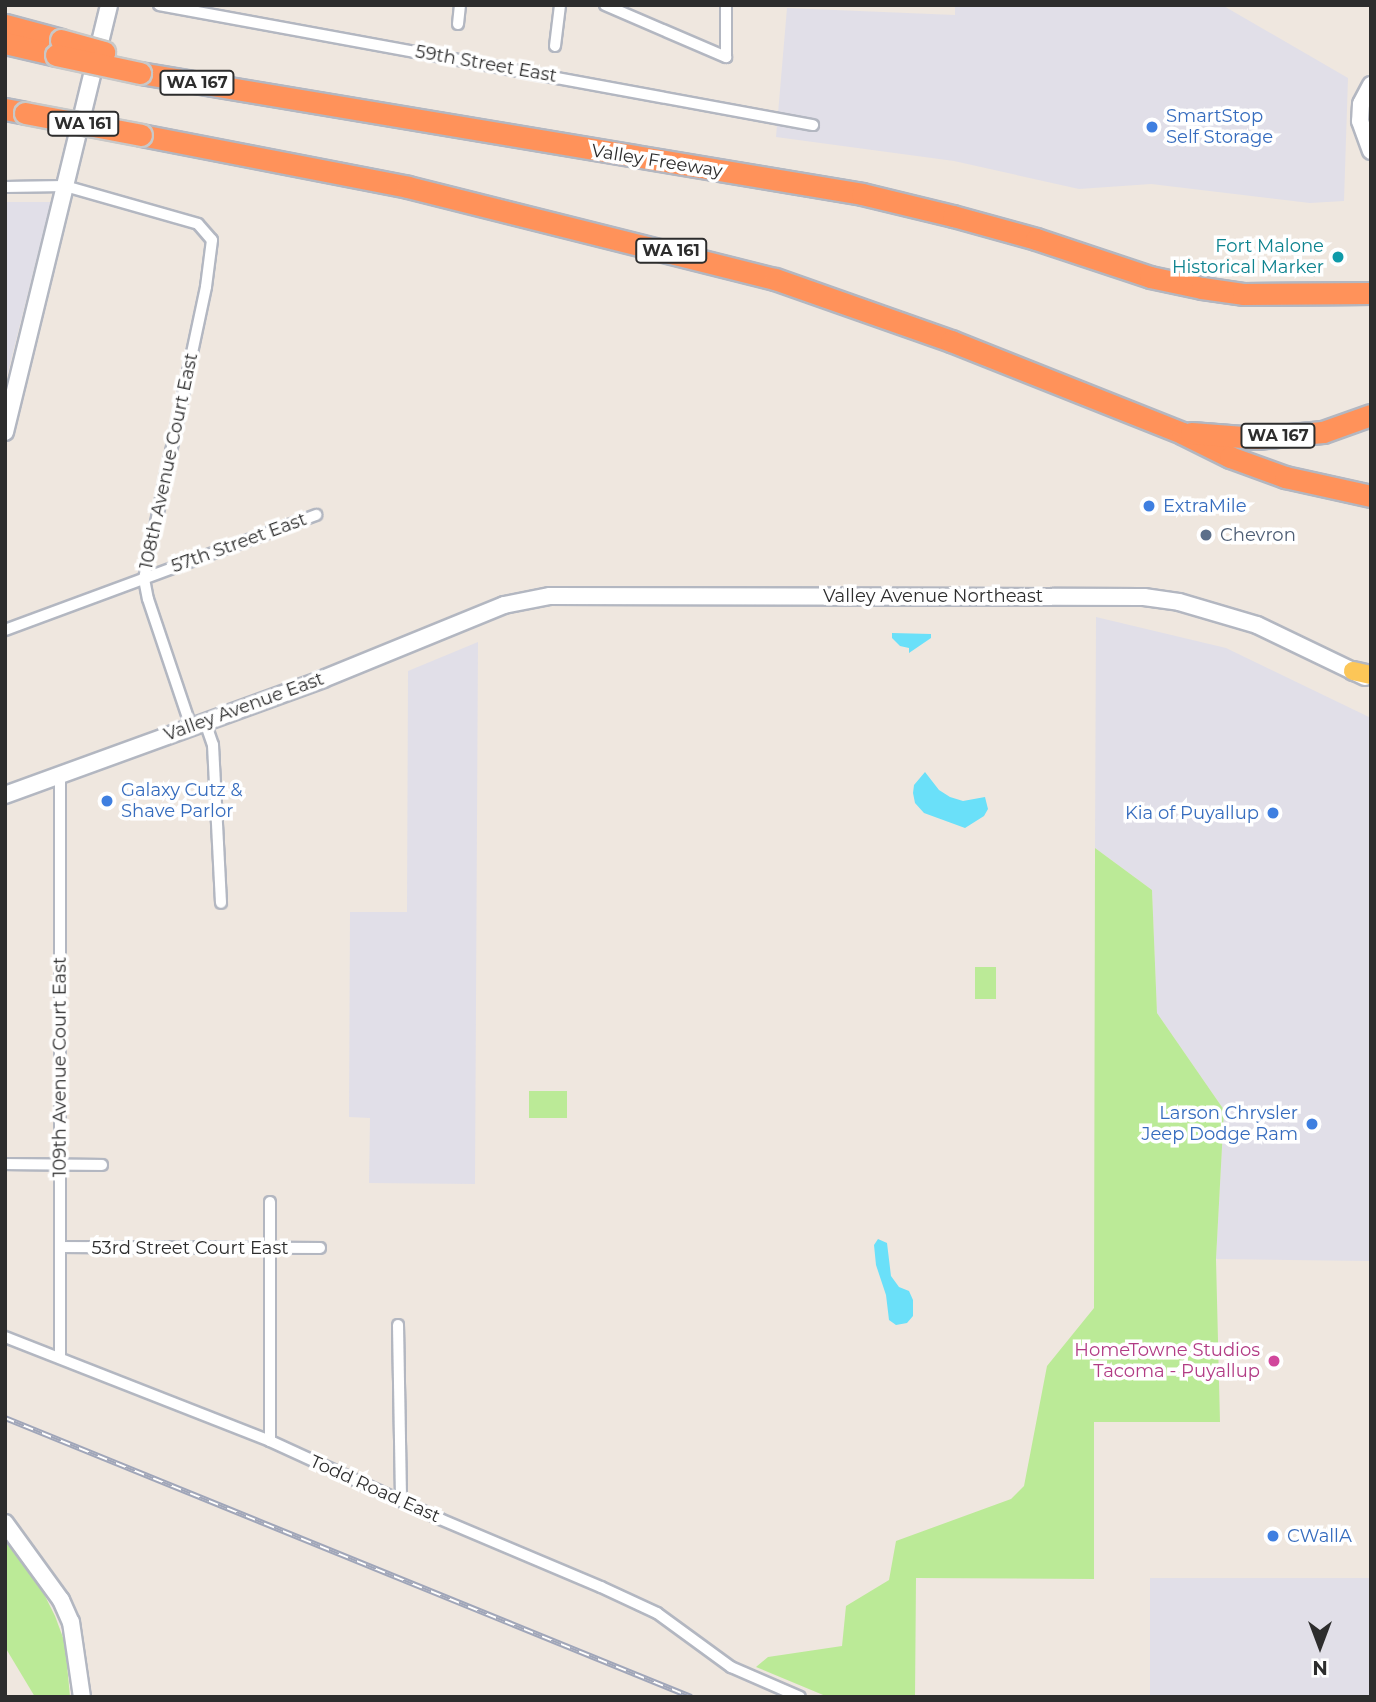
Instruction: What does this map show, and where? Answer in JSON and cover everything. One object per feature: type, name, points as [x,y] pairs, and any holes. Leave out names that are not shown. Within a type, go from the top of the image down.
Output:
[{"type":"highway","points":[[5,25],[59,48]]},
{"type":"highway","name":"Valley Freeway","points":[[5,43],[59,48],[255,93],[862,194],[1036,239],[1150,277],[1243,294],[1304,293]]},
{"type":"highway","name":"WA 161","points":[[15,111],[408,187],[775,279],[904,323],[1182,433],[1230,457],[1285,477],[1371,496]]},
{"type":"highway","points":[[1304,293],[1371,283]]},
{"type":"highway","points":[[1304,293],[1371,293]]},
{"type":"highway","name":"WA 167","points":[[1182,433],[1269,437],[1323,432],[1371,415]]},
{"type":"main road","points":[[5,432],[109,5]]},
{"type":"main road","points":[[1371,85],[1362,104],[1360,121],[1371,151]]},
{"type":"main road","name":"Valley Avenue Northeast","points":[[481,614],[526,598],[550,596],[1144,597],[1210,610],[1257,625],[1371,680]]},
{"type":"main road","name":"Valley Avenue East","points":[[5,795],[323,679],[481,614]]},
{"type":"main road","points":[[1353,671],[1371,675]]},
{"type":"main road","points":[[5,1523],[48,1580],[71,1622],[82,1697]]},
{"type":"street","name":"59th Street East","points":[[159,5],[813,125]]},
{"type":"street","points":[[458,24],[460,5]]},
{"type":"street","points":[[555,46],[561,5]]},
{"type":"street","points":[[605,5],[726,57],[726,5]]},
{"type":"street","points":[[5,187],[65,186]]},
{"type":"street","name":"108th Avenue Court East","points":[[65,186],[198,224],[208,232],[212,240],[210,268],[144,579],[148,599],[198,725],[213,745],[221,902]]},
{"type":"street","name":"57th Street East","points":[[5,630],[316,515]]},
{"type":"street","name":"109th Avenue Court East","points":[[60,775],[60,1359]]},
{"type":"street","points":[[5,1164],[102,1165]]},
{"type":"street","points":[[270,1202],[270,1441]]},
{"type":"street","name":"53rd Street Court East","points":[[60,1247],[320,1248]]},
{"type":"street","points":[[398,1325],[401,1501]]},
{"type":"street","name":"Todd Road East","points":[[5,1337],[270,1441],[657,1613],[731,1667],[800,1697]]},
{"type":"shaded area","name":"SmartStop Self Storage","points":[[955,5],[1222,5],[1348,78],[1344,201],[1310,203],[1151,184],[1079,189],[954,161],[776,137],[787,8],[955,15]]},
{"type":"shaded area","points":[[5,202],[51,202],[5,384]]},
{"type":"shaded area","points":[[1096,617],[1226,648],[1371,718],[1371,1261],[1216,1259],[1224,1110],[1157,1013],[1152,890],[1095,848]]},
{"type":"shaded area","points":[[478,642],[475,1184],[369,1183],[370,1118],[349,1117],[350,912],[407,912],[408,671]]},
{"type":"shaded area","points":[[1150,1578],[1371,1578],[1371,1697],[1150,1697]]},
{"type":"green space","points":[[1095,848],[1152,890],[1157,1013],[1224,1110],[1216,1259],[1220,1422],[1094,1422],[1094,1579],[916,1578],[915,1697],[828,1697],[756,1667],[768,1657],[842,1646],[846,1606],[889,1580],[896,1541],[1011,1499],[1024,1486],[1047,1366],[1094,1308]]},
{"type":"green space","points":[[975,967],[996,967],[996,999],[975,999]]},
{"type":"green space","points":[[529,1091],[567,1091],[567,1118],[529,1118]]},
{"type":"green space","points":[[5,1541],[37,1580],[55,1616],[65,1643],[70,1697],[35,1697],[5,1647]]},
{"type":"water","points":[[892,633],[931,634],[931,638],[909,653],[909,648],[900,646],[892,638]]},
{"type":"water","points":[[925,772],[939,790],[950,797],[963,801],[985,797],[988,809],[984,816],[965,828],[924,813],[915,803],[913,793],[914,785]]},
{"type":"water","points":[[878,1239],[887,1243],[891,1276],[899,1287],[909,1291],[913,1300],[913,1316],[907,1323],[896,1325],[889,1320],[886,1295],[876,1265],[874,1245]]},
{"type":"railway","points":[[5,1418],[691,1697]]},
{"type":"place","name":"SmartStop Self Storage","points":[[1152,127]]},
{"type":"place","name":"Fort Malone Historical Marker","points":[[1338,257]]},
{"type":"place","name":"ExtraMile","points":[[1149,506]]},
{"type":"place","name":"Chevron","points":[[1206,535]]},
{"type":"place","name":"Galaxy Cutz & Shave Parlor","points":[[107,801]]},
{"type":"place","name":"Kia of Puyallup","points":[[1273,813]]},
{"type":"place","name":"Larson Chrysler Jeep Dodge Ram","points":[[1312,1124]]},
{"type":"place","name":"HomeTowne Studios Tacoma - Puyallup","points":[[1274,1361]]},
{"type":"place","name":"CWallA","points":[[1273,1536]]}]
